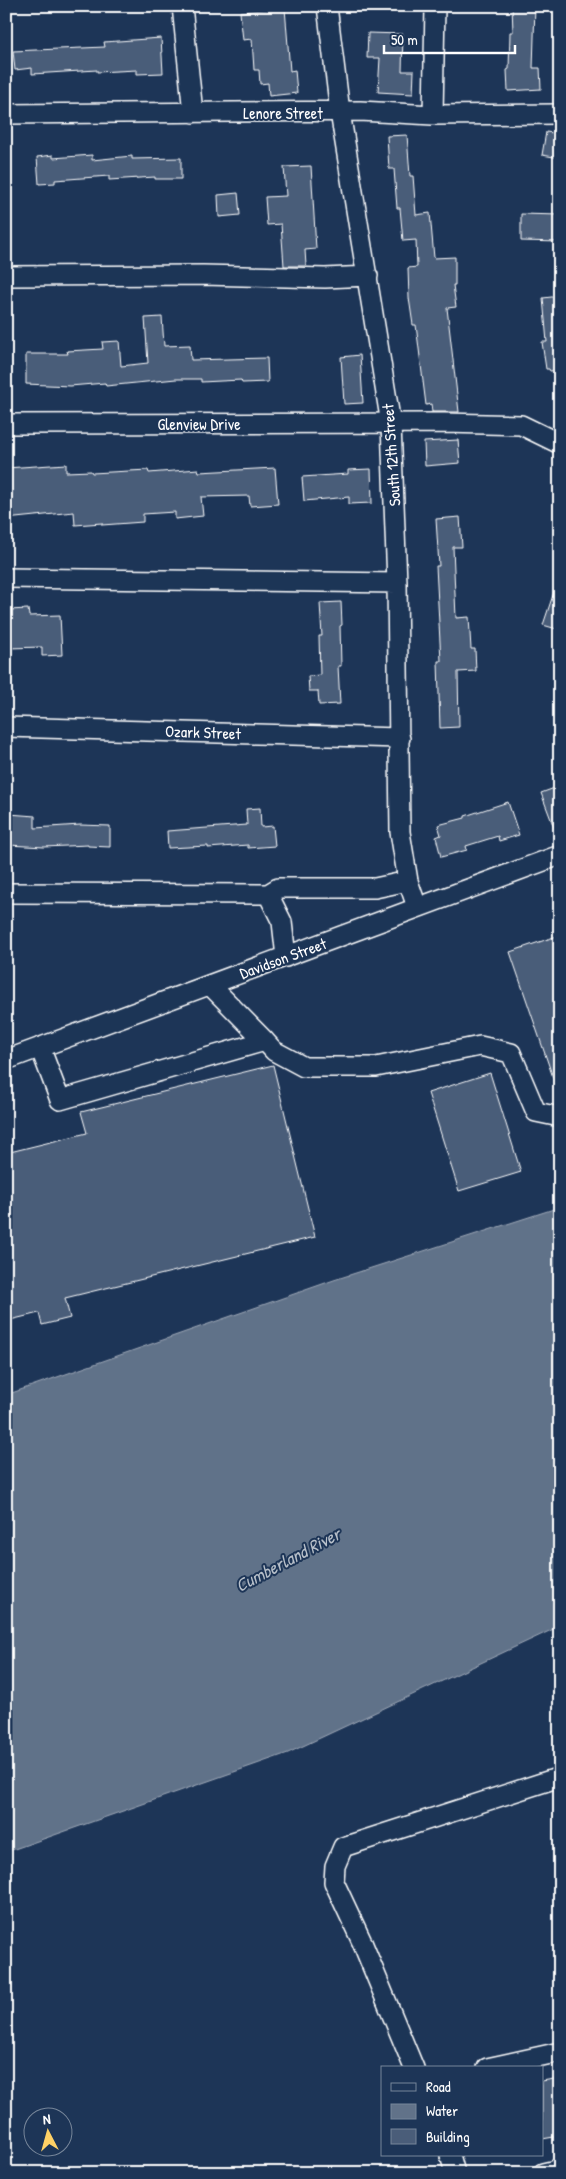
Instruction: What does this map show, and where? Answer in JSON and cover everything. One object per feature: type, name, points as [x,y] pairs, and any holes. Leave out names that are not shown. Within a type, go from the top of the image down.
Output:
[{"type":"street","points":[[182,6],[193,113]]},
{"type":"street","name":"South 12th Street","points":[[327,6],[340,112],[391,424],[397,583],[400,832],[408,881],[416,907]]},
{"type":"street","points":[[433,115],[435,6]]},
{"type":"street","name":"Lenore Street","points":[[6,114],[360,111],[433,115],[560,114]]},
{"type":"street","points":[[6,276],[203,275],[325,278],[368,276]]},
{"type":"street","name":"Glenview Drive","points":[[6,424],[444,423],[521,425],[560,444]]},
{"type":"street","points":[[6,578],[397,583]]},
{"type":"street","name":"Ozark Street","points":[[6,727],[400,738]]},
{"type":"street","name":"Davidson Street","points":[[7,1057],[40,1047],[210,985],[560,855]]},
{"type":"street","points":[[6,893],[268,894],[278,888],[374,888],[408,881]]},
{"type":"street","points":[[268,894],[282,922],[286,957]]},
{"type":"street","points":[[210,985],[274,1051],[304,1067],[376,1067],[480,1046],[511,1053],[536,1112],[560,1117]]},
{"type":"street","points":[[40,1047],[60,1100],[265,1041]]},
{"type":"street","points":[[413,2066],[334,1882],[335,1866],[343,1846],[560,1777]]},
{"type":"street","points":[[497,2066],[560,2052]]},
{"type":"street","points":[[450,2156],[455,2173]]},
{"type":"street","points":[[544,2173],[560,2169]]},
{"type":"water","name":"Cumberland River","points":[[560,1207],[560,1626],[288,1753],[6,1852],[6,1395],[334,1280]]},
{"type":"building","points":[[512,6],[535,6],[533,68],[540,68],[541,89],[508,91],[507,70],[509,69],[510,32],[513,32]]},
{"type":"building","points":[[285,8],[290,71],[295,70],[297,93],[269,96],[268,83],[260,84],[259,70],[254,70],[252,39],[243,40],[240,12]]},
{"type":"building","points":[[368,33],[403,34],[402,71],[414,71],[413,94],[378,92],[380,58],[367,58]]},
{"type":"building","points":[[161,38],[163,73],[137,74],[137,70],[97,72],[97,70],[32,74],[32,68],[15,70],[13,51],[105,47],[104,42]]},
{"type":"building","points":[[546,132],[560,134],[560,158],[542,155]]},
{"type":"building","points":[[407,135],[410,176],[413,176],[416,215],[430,213],[434,258],[455,257],[455,285],[453,285],[456,307],[447,308],[459,412],[432,412],[431,404],[426,405],[416,325],[413,325],[409,298],[408,268],[417,267],[416,240],[403,241],[400,208],[397,208],[394,169],[389,169],[387,136]]},
{"type":"building","points":[[53,155],[53,158],[92,155],[92,160],[132,156],[132,159],[181,158],[181,179],[155,179],[155,177],[109,180],[109,176],[55,180],[55,183],[39,184],[37,157]]},
{"type":"building","points":[[311,166],[316,249],[305,250],[306,266],[284,266],[281,224],[267,225],[265,197],[286,196],[284,167]]},
{"type":"building","points":[[238,193],[240,215],[219,217],[218,195]]},
{"type":"building","points":[[521,214],[560,215],[560,242],[521,241]]},
{"type":"building","points":[[560,296],[560,370],[550,371],[546,369],[542,342],[547,342],[543,298]]},
{"type":"building","points":[[162,317],[164,346],[190,345],[191,360],[267,358],[268,382],[242,383],[241,380],[201,382],[201,379],[176,379],[106,386],[105,383],[70,386],[26,384],[26,354],[68,354],[67,351],[103,349],[102,342],[119,341],[121,366],[148,363],[145,318]]},
{"type":"building","points":[[360,355],[363,403],[344,404],[341,357]]},
{"type":"building","points":[[458,440],[460,463],[425,466],[424,442]]},
{"type":"building","points":[[66,464],[66,472],[91,471],[92,473],[148,470],[149,473],[198,469],[199,472],[275,468],[278,504],[250,506],[249,496],[201,497],[203,516],[175,519],[175,512],[143,514],[143,522],[102,525],[102,523],[75,525],[74,512],[6,519],[6,468]]},
{"type":"building","points":[[371,469],[372,503],[349,504],[349,497],[304,501],[302,477],[348,474],[348,470]]},
{"type":"building","points":[[460,517],[462,547],[453,547],[456,618],[469,617],[471,649],[475,649],[476,671],[458,672],[459,727],[440,728],[438,661],[441,661],[436,566],[439,566],[436,519]]},
{"type":"building","points":[[557,583],[560,583],[560,630],[543,625]]},
{"type":"building","points":[[341,602],[341,666],[338,666],[340,704],[319,705],[318,691],[309,691],[308,676],[320,675],[319,636],[322,636],[320,603]]},
{"type":"building","points":[[28,609],[29,616],[60,615],[62,655],[42,656],[42,647],[9,648],[9,610]]},
{"type":"building","points":[[560,786],[560,838],[558,838],[541,793]]},
{"type":"building","points":[[508,802],[519,835],[499,841],[498,836],[466,846],[467,850],[441,857],[436,837],[441,835],[438,825],[465,818],[465,816]]},
{"type":"building","points":[[260,808],[261,827],[273,826],[275,846],[248,848],[248,845],[168,848],[167,831],[247,825],[246,809]]},
{"type":"building","points":[[9,814],[35,816],[35,828],[80,825],[110,826],[110,847],[88,845],[44,847],[8,845]]},
{"type":"building","points":[[560,935],[560,1089],[557,1089],[510,952]]},
{"type":"building","points":[[273,1065],[315,1237],[65,1298],[70,1318],[42,1325],[39,1313],[6,1321],[6,1153],[87,1133],[81,1112]]},
{"type":"building","points":[[490,1073],[521,1172],[459,1191],[428,1093]]},
{"type":"building","points":[[560,2078],[560,2136],[544,2139],[544,2081]]}]
